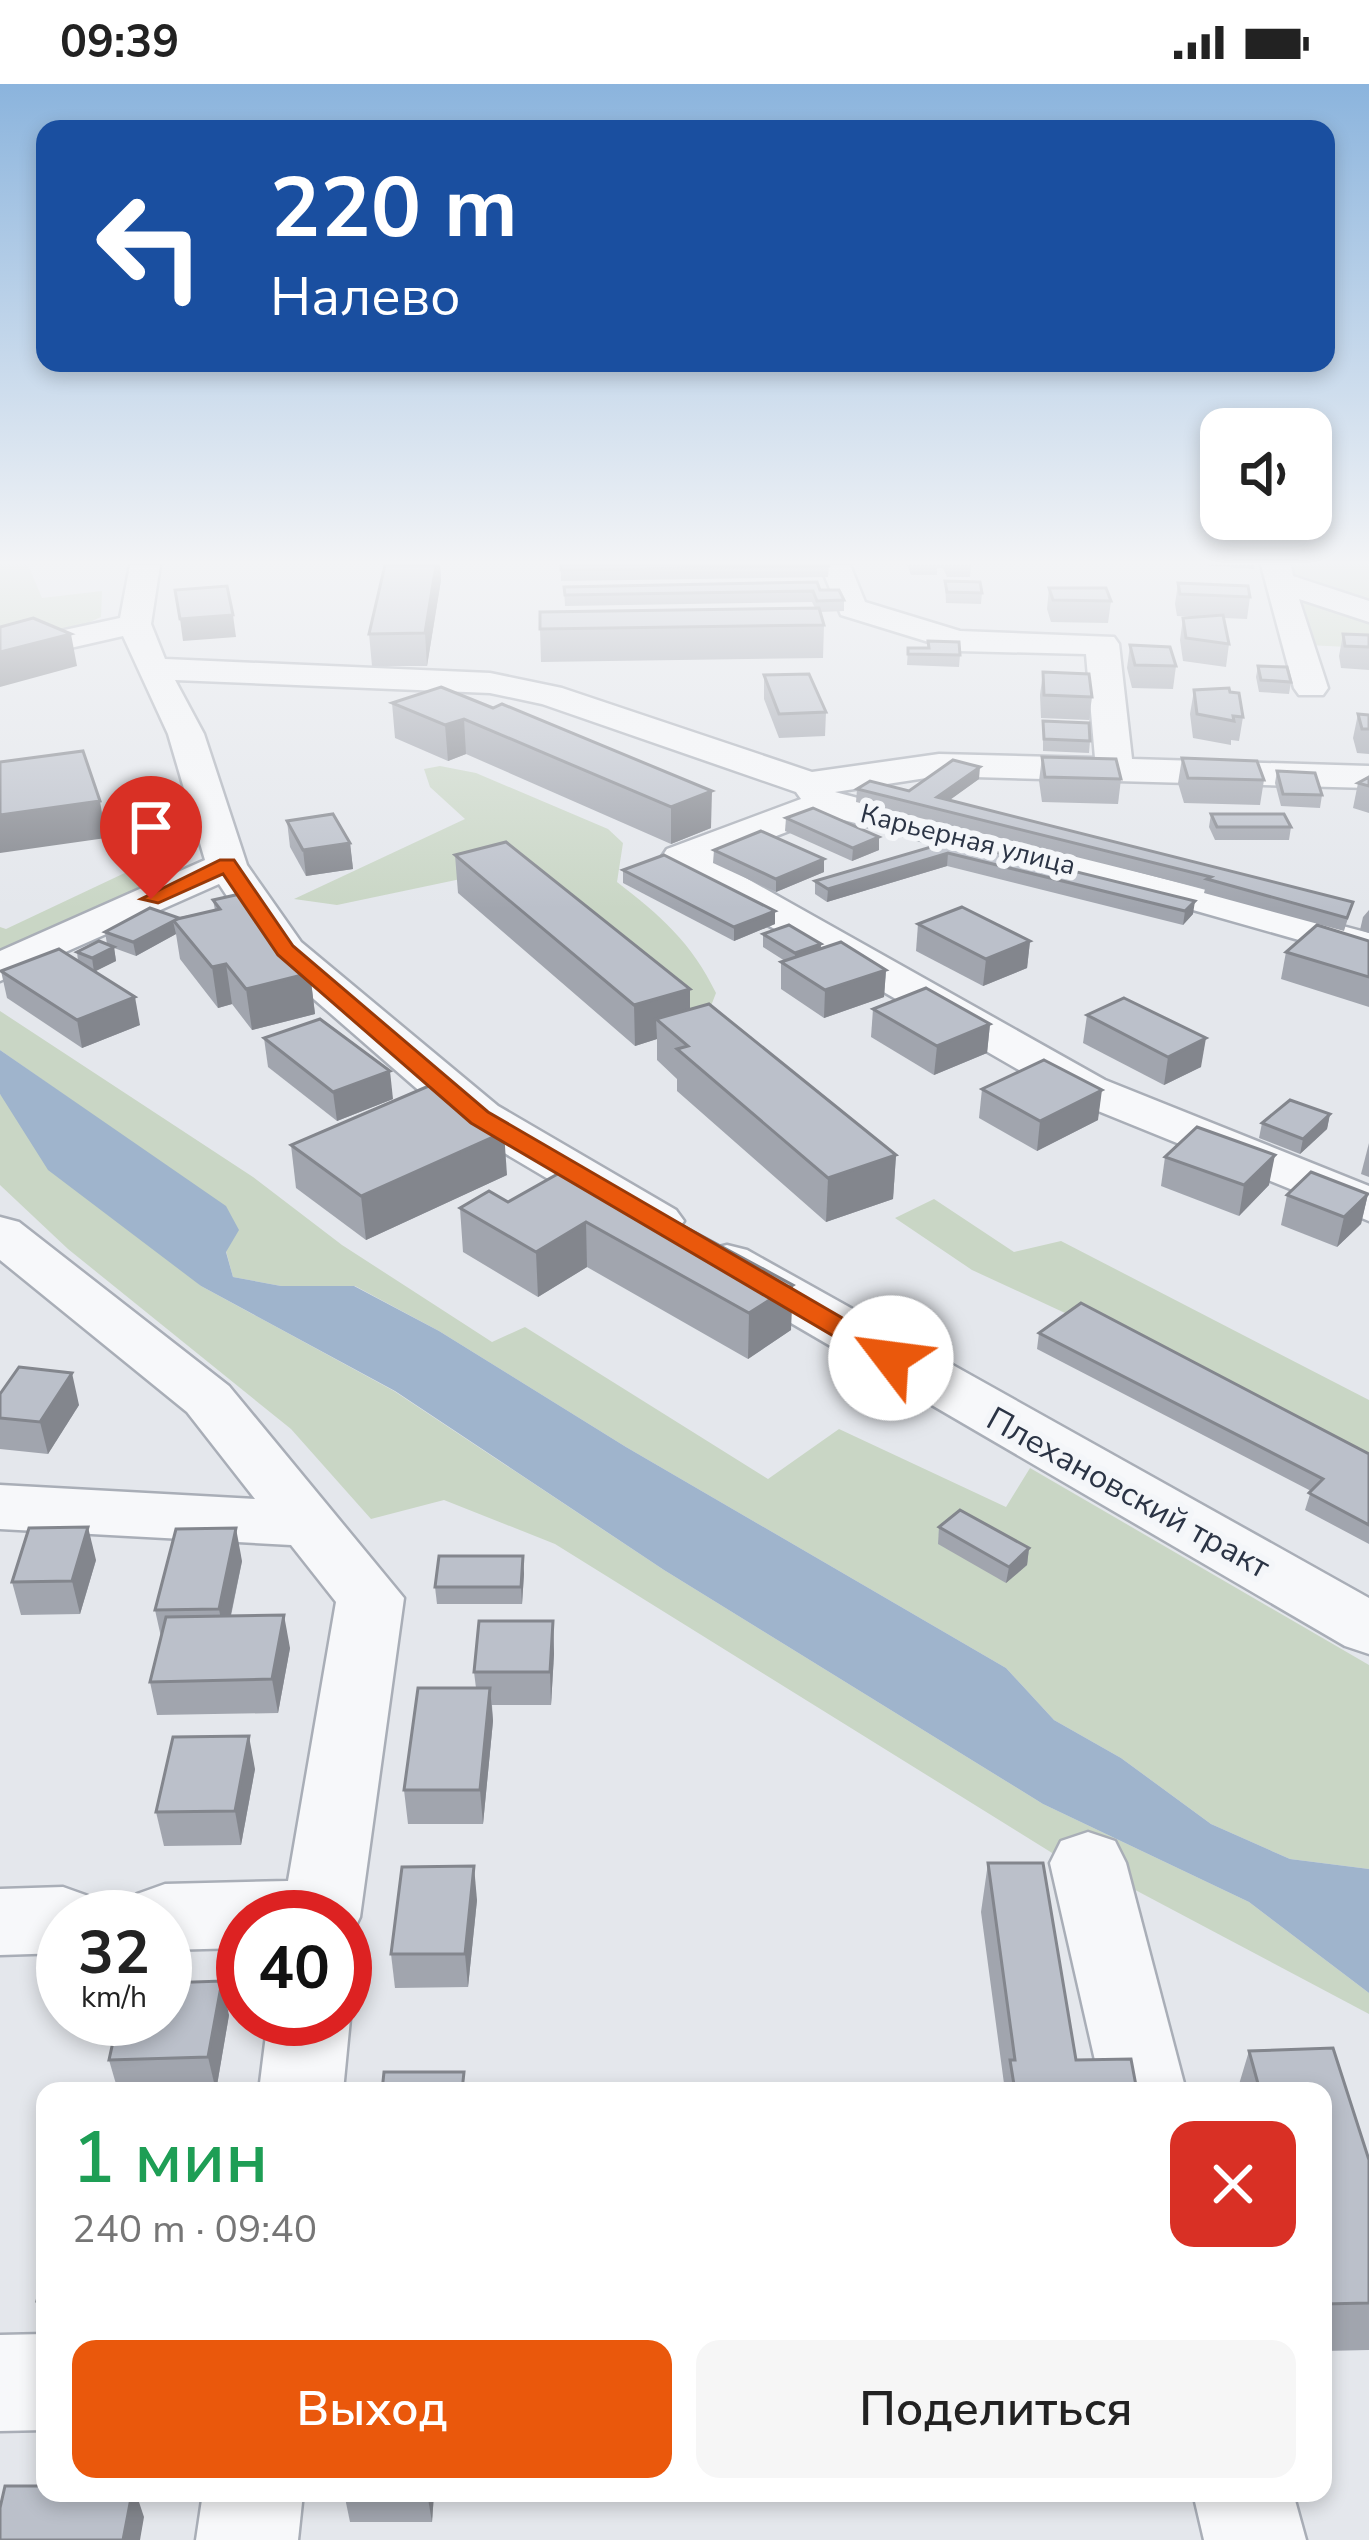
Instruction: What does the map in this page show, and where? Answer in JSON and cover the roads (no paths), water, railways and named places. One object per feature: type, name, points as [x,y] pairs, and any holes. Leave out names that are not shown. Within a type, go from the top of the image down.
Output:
[{"type":"street","name":"Плехановский тракт","points":[[158,680],[186,734],[227,865],[285,951],[480,1118],[1015,1430],[1369,1629]]},
{"type":"street","name":"Карьерная улица","points":[[408,680],[490,683],[550,695],[817,794],[1369,947]]},
{"type":"street","points":[[1105,680],[1114,767]]},
{"type":"street","points":[[1309,680],[1311,688]]},
{"type":"street","points":[[1369,776],[939,765],[817,794],[681,858],[1088,1090],[1369,1204]]},
{"type":"street","points":[[0,968],[227,865]]},
{"type":"street","points":[[0,1233],[208,1399],[370,1598],[325,1890]]},
{"type":"street","points":[[0,1507],[310,1524]]},
{"type":"street","points":[[1088,1863],[1142,2082]]},
{"type":"street","points":[[0,1922],[36,1921]]},
{"type":"street","points":[[302,2082],[306,2046]]},
{"type":"street","points":[[0,2383],[36,2382]]},
{"type":"street","points":[[247,2540],[252,2502]]},
{"type":"street","points":[[1245,2502],[1255,2540]]},
{"type":"water","points":[[0,1050],[226,1206],[239,1230],[226,1252],[233,1277],[281,1286],[354,1286],[439,1331],[626,1447],[1006,1668],[1054,1720],[1121,1758],[1211,1824],[1290,1859],[1369,1869],[1369,1993],[1249,1902],[1043,1804],[664,1570],[395,1391],[201,1286],[48,1170],[0,1094]]}]
